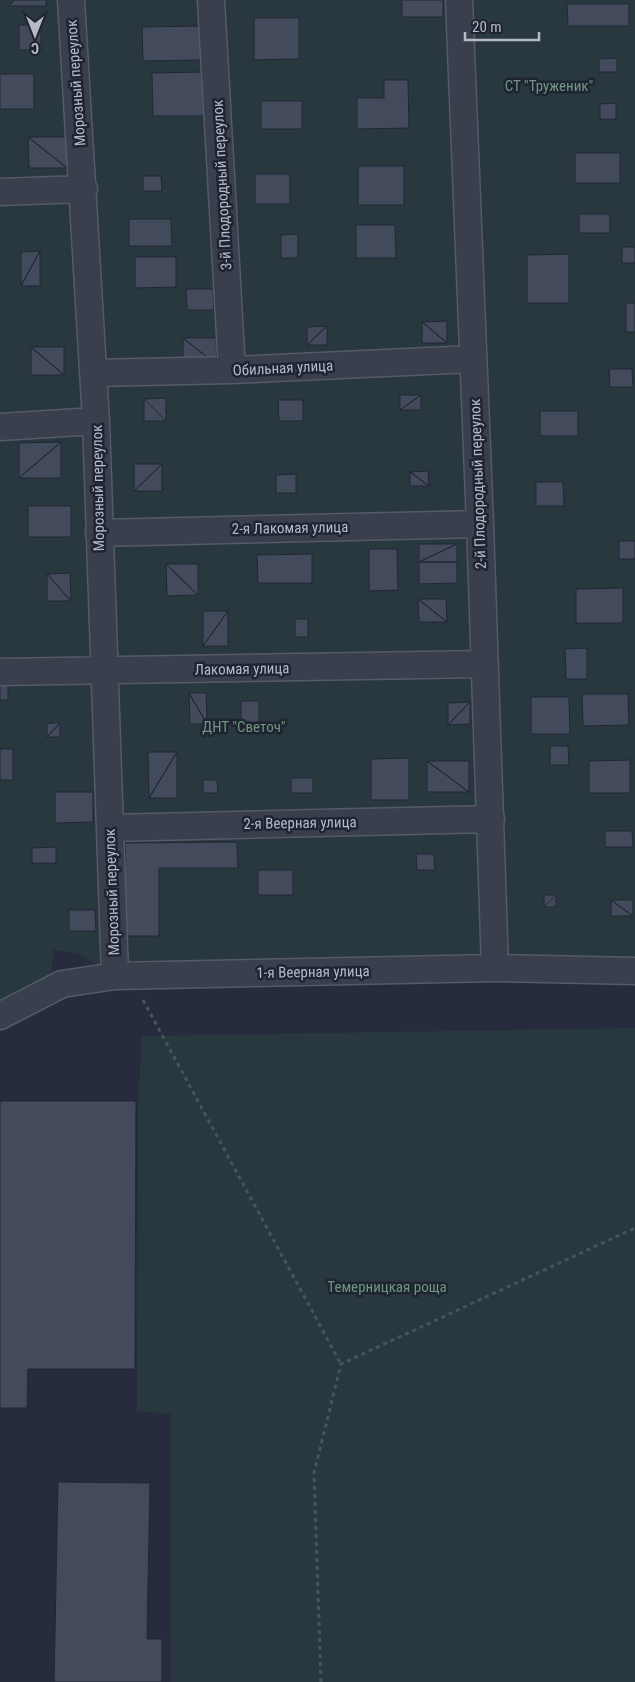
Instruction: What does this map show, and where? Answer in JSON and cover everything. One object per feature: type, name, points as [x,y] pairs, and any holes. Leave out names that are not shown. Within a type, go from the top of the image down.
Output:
[{"type":"street","name":"Морозный переулок","points":[[71,0],[94,373],[110,828],[122,975]]},
{"type":"street","name":"3-й Плодородный переулок","points":[[211,0],[232,370]]},
{"type":"street","name":"2-й Плодородный переулок","points":[[459,0],[491,819],[495,968]]},
{"type":"street","points":[[0,192],[84,189]]},
{"type":"street","name":"Обильная улица","points":[[94,373],[232,370],[473,359]]},
{"type":"street","points":[[0,427],[96,421]]},
{"type":"street","name":"2-я Лакомая улица","points":[[99,533],[480,524]]},
{"type":"street","name":"Лакомая улица","points":[[0,672],[485,664]]},
{"type":"street","name":"2-я Веерная улица","points":[[110,828],[491,819]]},
{"type":"street","name":"1-я Веерная улица","points":[[0,1016],[62,984],[122,975],[495,968],[635,971]]},
{"type":"path","points":[[122,975],[341,1364],[314,1473],[321,1682]]},
{"type":"path","points":[[341,1364],[635,1228]]},
{"type":"green space","name":"ДНТ \"Светоч\"","points":[[0,0],[635,0],[635,977],[115,976],[77,953],[53,950],[51,989],[0,1007]]},
{"type":"green space","name":"Темерницкая роща","points":[[635,1028],[635,1682],[171,1682],[171,1414],[137,1411],[138,1106],[142,1036]]},
{"type":"building","points":[[15,0],[46,0],[46,6],[9,6]]},
{"type":"building","points":[[402,0],[443,0],[443,17],[402,17]]},
{"type":"building","points":[[567,4],[629,4],[629,26],[568,26]]},
{"type":"building","points":[[254,18],[299,18],[299,59],[254,60]]},
{"type":"building","points":[[19,25],[41,25],[41,50],[19,50]]},
{"type":"building","points":[[201,26],[201,60],[143,61],[142,27]]},
{"type":"building","points":[[617,58],[617,72],[599,72],[599,59]]},
{"type":"building","points":[[204,72],[204,116],[153,116],[152,73]]},
{"type":"building","points":[[0,74],[34,74],[34,109],[0,109]]},
{"type":"building","points":[[384,80],[408,80],[409,128],[357,129],[357,98],[384,98]]},
{"type":"building","points":[[261,101],[302,101],[302,129],[261,129]]},
{"type":"building","points":[[616,103],[616,119],[600,119],[600,104]]},
{"type":"building","points":[[28,137],[67,168],[29,168]]},
{"type":"building","points":[[28,137],[67,137],[67,168]]},
{"type":"building","points":[[575,153],[620,153],[620,183],[575,183]]},
{"type":"building","points":[[358,166],[404,166],[404,205],[358,205]]},
{"type":"building","points":[[255,174],[290,174],[290,204],[255,204]]},
{"type":"building","points":[[143,176],[161,176],[162,191],[143,191]]},
{"type":"building","points":[[579,214],[610,214],[610,233],[579,233]]},
{"type":"building","points":[[129,219],[171,219],[172,246],[129,246]]},
{"type":"building","points":[[356,225],[395,225],[396,258],[356,258]]},
{"type":"building","points":[[298,234],[298,258],[281,258],[281,235]]},
{"type":"building","points":[[622,247],[635,247],[635,263],[622,263]]},
{"type":"building","points":[[40,251],[21,286],[21,252]]},
{"type":"building","points":[[40,251],[40,286],[21,286]]},
{"type":"building","points":[[569,254],[569,303],[527,303],[527,255]]},
{"type":"building","points":[[135,257],[176,257],[176,287],[135,288]]},
{"type":"building","points":[[186,289],[213,289],[214,310],[187,310]]},
{"type":"building","points":[[626,303],[635,303],[635,332],[626,332]]},
{"type":"building","points":[[447,321],[447,343],[422,322]]},
{"type":"building","points":[[422,322],[447,343],[422,343]]},
{"type":"building","points":[[327,326],[307,345],[307,327]]},
{"type":"building","points":[[327,326],[327,345],[307,345]]},
{"type":"building","points":[[183,338],[216,338],[217,365]]},
{"type":"building","points":[[183,338],[217,365],[183,365]]},
{"type":"building","points":[[31,347],[64,347],[64,375]]},
{"type":"building","points":[[31,347],[64,375],[31,375]]},
{"type":"building","points":[[609,369],[632,369],[633,387],[610,387]]},
{"type":"building","points":[[400,395],[421,395],[400,410]]},
{"type":"building","points":[[421,395],[421,410],[400,410]]},
{"type":"building","points":[[166,398],[166,421],[144,399]]},
{"type":"building","points":[[144,399],[166,421],[144,421]]},
{"type":"building","points":[[278,400],[303,400],[303,421],[279,421]]},
{"type":"building","points":[[540,411],[578,411],[578,436],[540,436]]},
{"type":"building","points":[[61,442],[61,478],[19,478]]},
{"type":"building","points":[[61,442],[19,478],[19,443]]},
{"type":"building","points":[[134,464],[162,464],[134,491]]},
{"type":"building","points":[[162,464],[162,491],[134,491]]},
{"type":"building","points":[[428,471],[429,486],[410,472]]},
{"type":"building","points":[[410,472],[429,486],[410,486]]},
{"type":"building","points":[[296,474],[296,493],[276,493],[276,475]]},
{"type":"building","points":[[536,482],[563,482],[564,506],[536,506]]},
{"type":"building","points":[[28,506],[71,506],[71,537],[28,537]]},
{"type":"building","points":[[619,541],[635,541],[635,559],[619,559]]},
{"type":"building","points":[[419,544],[457,544],[419,562]]},
{"type":"building","points":[[457,544],[457,562],[419,562]]},
{"type":"building","points":[[369,549],[397,549],[398,590],[369,591]]},
{"type":"building","points":[[312,554],[312,583],[258,583],[257,555]]},
{"type":"building","points":[[419,562],[457,562],[457,583],[419,584]]},
{"type":"building","points":[[166,564],[198,564],[198,595]]},
{"type":"building","points":[[166,564],[198,595],[167,596]]},
{"type":"building","points":[[70,573],[71,601],[47,574]]},
{"type":"building","points":[[47,574],[71,601],[47,601]]},
{"type":"building","points":[[623,588],[623,623],[576,623],[576,589]]},
{"type":"building","points":[[418,599],[447,622],[419,622]]},
{"type":"building","points":[[418,599],[446,599],[447,622]]},
{"type":"building","points":[[203,611],[228,611],[203,646]]},
{"type":"building","points":[[228,611],[228,646],[203,646]]},
{"type":"building","points":[[295,619],[308,619],[308,637],[295,637]]},
{"type":"building","points":[[587,648],[587,679],[566,679],[565,649]]},
{"type":"building","points":[[0,681],[8,681],[8,700],[0,700]]},
{"type":"building","points":[[189,693],[206,693],[207,724]]},
{"type":"building","points":[[189,693],[207,724],[190,724]]},
{"type":"building","points":[[582,694],[628,694],[629,725],[583,726]]},
{"type":"building","points":[[531,697],[569,697],[570,734],[531,734]]},
{"type":"building","points":[[241,701],[259,701],[259,722],[241,722]]},
{"type":"building","points":[[470,702],[448,725],[448,703]]},
{"type":"building","points":[[470,702],[470,724],[448,725]]},
{"type":"building","points":[[47,723],[60,723],[47,737]]},
{"type":"building","points":[[60,723],[60,737],[47,737]]},
{"type":"building","points":[[550,746],[568,746],[569,765],[550,765]]},
{"type":"building","points":[[0,749],[13,749],[13,780],[0,780]]},
{"type":"building","points":[[148,752],[177,752],[149,798]]},
{"type":"building","points":[[177,752],[177,798],[149,798]]},
{"type":"building","points":[[409,758],[409,800],[371,800],[371,759]]},
{"type":"building","points":[[630,760],[630,793],[589,793],[589,761]]},
{"type":"building","points":[[427,761],[469,761],[469,792]]},
{"type":"building","points":[[427,761],[469,792],[427,792]]},
{"type":"building","points":[[291,778],[313,778],[313,793],[291,793]]},
{"type":"building","points":[[203,780],[217,780],[218,793],[203,793]]},
{"type":"building","points":[[55,792],[93,792],[93,822],[55,823]]},
{"type":"building","points":[[605,831],[632,831],[633,847],[605,847]]},
{"type":"building","points":[[237,842],[238,868],[159,868],[159,936],[126,936],[125,843]]},
{"type":"building","points":[[56,847],[56,863],[32,863],[32,848]]},
{"type":"building","points":[[416,854],[434,854],[435,870],[417,870]]},
{"type":"building","points":[[258,870],[293,870],[293,895],[258,895]]},
{"type":"building","points":[[544,895],[556,895],[544,907]]},
{"type":"building","points":[[556,895],[556,907],[544,907]]},
{"type":"building","points":[[611,900],[633,916],[611,916]]},
{"type":"building","points":[[611,900],[633,900],[633,916]]},
{"type":"building","points":[[69,910],[95,910],[96,931],[69,931]]},
{"type":"building","points":[[0,1101],[136,1101],[135,1369],[28,1369],[27,1408],[0,1408]]},
{"type":"building","points":[[58,1482],[150,1483],[147,1639],[162,1639],[162,1682],[54,1682]]},
{"type":"park label","name":"СТ \"Труженик\"","points":[[549,86]]}]
